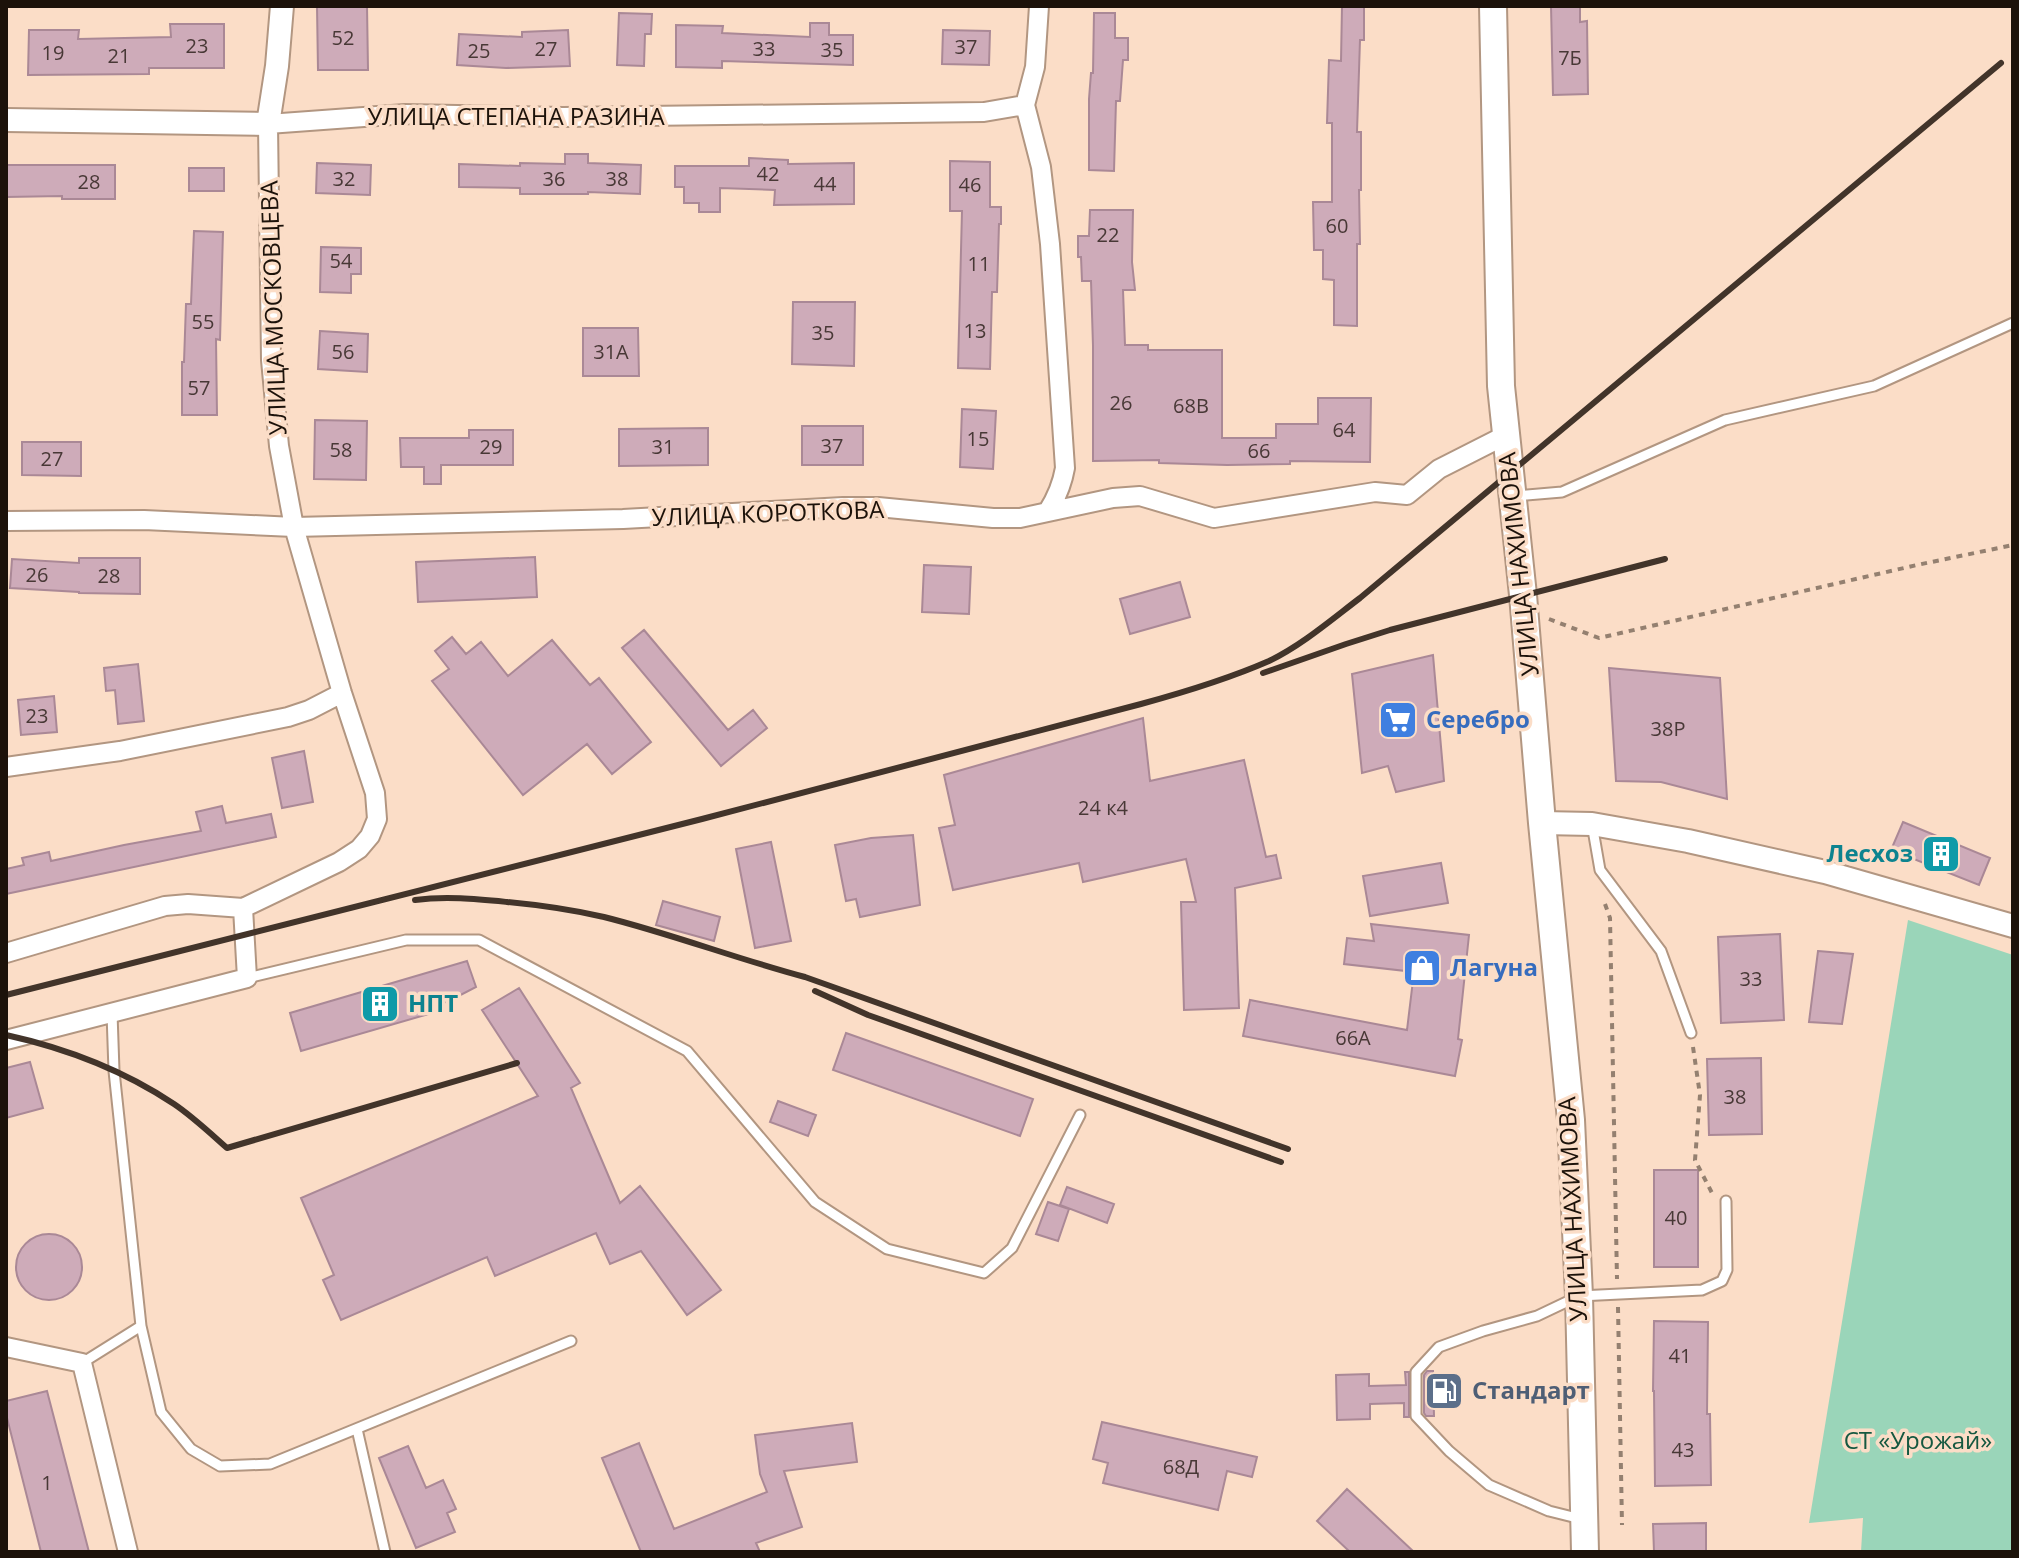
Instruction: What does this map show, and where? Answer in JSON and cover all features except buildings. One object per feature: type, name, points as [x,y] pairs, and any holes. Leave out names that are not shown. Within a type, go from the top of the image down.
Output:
[{"type":"main road","name":"УЛИЦА НАХИМОВА","points":[[1493,6],[1501,386],[1571,1120],[1585,1552]]},
{"type":"street","name":"УЛИЦА МОСКОВЦЕВА","points":[[243,908],[339,862],[359,849],[370,836],[377,819],[375,793],[342,693],[294,527],[279,446],[272,373],[268,124],[282,6]]},
{"type":"street","points":[[1039,6],[1035,67],[1025,105],[1041,167],[1050,244],[1065,468],[1058,497],[1048,511]]},
{"type":"street","name":"УЛИЦА СТЕПАНА РАЗИНА","points":[[6,120],[268,124],[405,114],[563,117],[984,112],[1025,105]]},
{"type":"street","name":"УЛИЦА КОРОТКОВА","points":[[6,521],[144,520],[294,527],[623,519],[843,507],[1020,518],[1113,498],[1140,496],[1214,518],[1375,492],[1407,495],[1439,469],[1506,435]]},
{"type":"street","points":[[6,767],[120,751],[288,717],[342,693]]},
{"type":"street","points":[[1542,823],[1592,824],[1688,841],[1825,872],[2013,926]]},
{"type":"street","points":[[6,953],[165,906],[188,904],[243,908],[247,978],[6,1040]]},
{"type":"street","points":[[6,1347],[82,1363],[128,1552]]},
{"type":"lane","points":[[1513,496],[1562,492],[1725,420],[1874,386],[2013,323]]},
{"type":"lane","points":[[1592,824],[1600,870],[1661,951],[1691,1033]]},
{"type":"lane","points":[[247,978],[406,940],[479,940],[687,1051],[815,1202],[827,1210],[887,1249],[984,1273],[1012,1248],[1080,1115]]},
{"type":"lane","points":[[112,1013],[114,1071],[141,1326],[161,1412],[191,1449],[220,1466],[270,1464],[571,1341]]},
{"type":"lane","points":[[1584,1520],[1549,1511],[1489,1485],[1449,1451],[1416,1416],[1416,1372],[1439,1347],[1537,1316],[1579,1296],[1702,1290],[1722,1281],[1727,1270],[1726,1201]]},
{"type":"lane","points":[[82,1363],[141,1326]]},
{"type":"lane","points":[[357,1429],[385,1552]]},
{"type":"path","points":[[1524,609],[1599,638],[2013,545]]},
{"type":"path","points":[[1600,870],[1599,889],[1610,918],[1622,1525]]},
{"type":"path","points":[[1691,1033],[1700,1095],[1695,1160],[1714,1197],[1726,1201]]},
{"type":"green space","name":"СТ «Урожай»","points":[[1908,920],[2013,955],[2013,1552],[1861,1552],[1863,1518],[1809,1523]]},
{"type":"railway","points":[[6,995],[1141,704],[1206,685],[1269,661],[1305,640],[1360,598],[2001,63]]},
{"type":"railway","points":[[1263,673],[1390,630],[1665,559]]},
{"type":"railway","points":[[415,900],[461,898],[519,903],[580,912],[629,924],[805,977],[1288,1149]]},
{"type":"railway","points":[[815,991],[868,1015],[1281,1162]]},
{"type":"railway","points":[[6,1035],[50,1046],[135,1081],[181,1109],[227,1148],[517,1063]]},
{"type":"place","name":"Серебро","points":[[1398,720]]},
{"type":"place","name":"Лесхоз","points":[[1941,854]]},
{"type":"place","name":"Лагуна","points":[[1422,968]]},
{"type":"place","name":"НПТ","points":[[380,1004]]},
{"type":"place","name":"Стандарт","points":[[1444,1391]]}]
